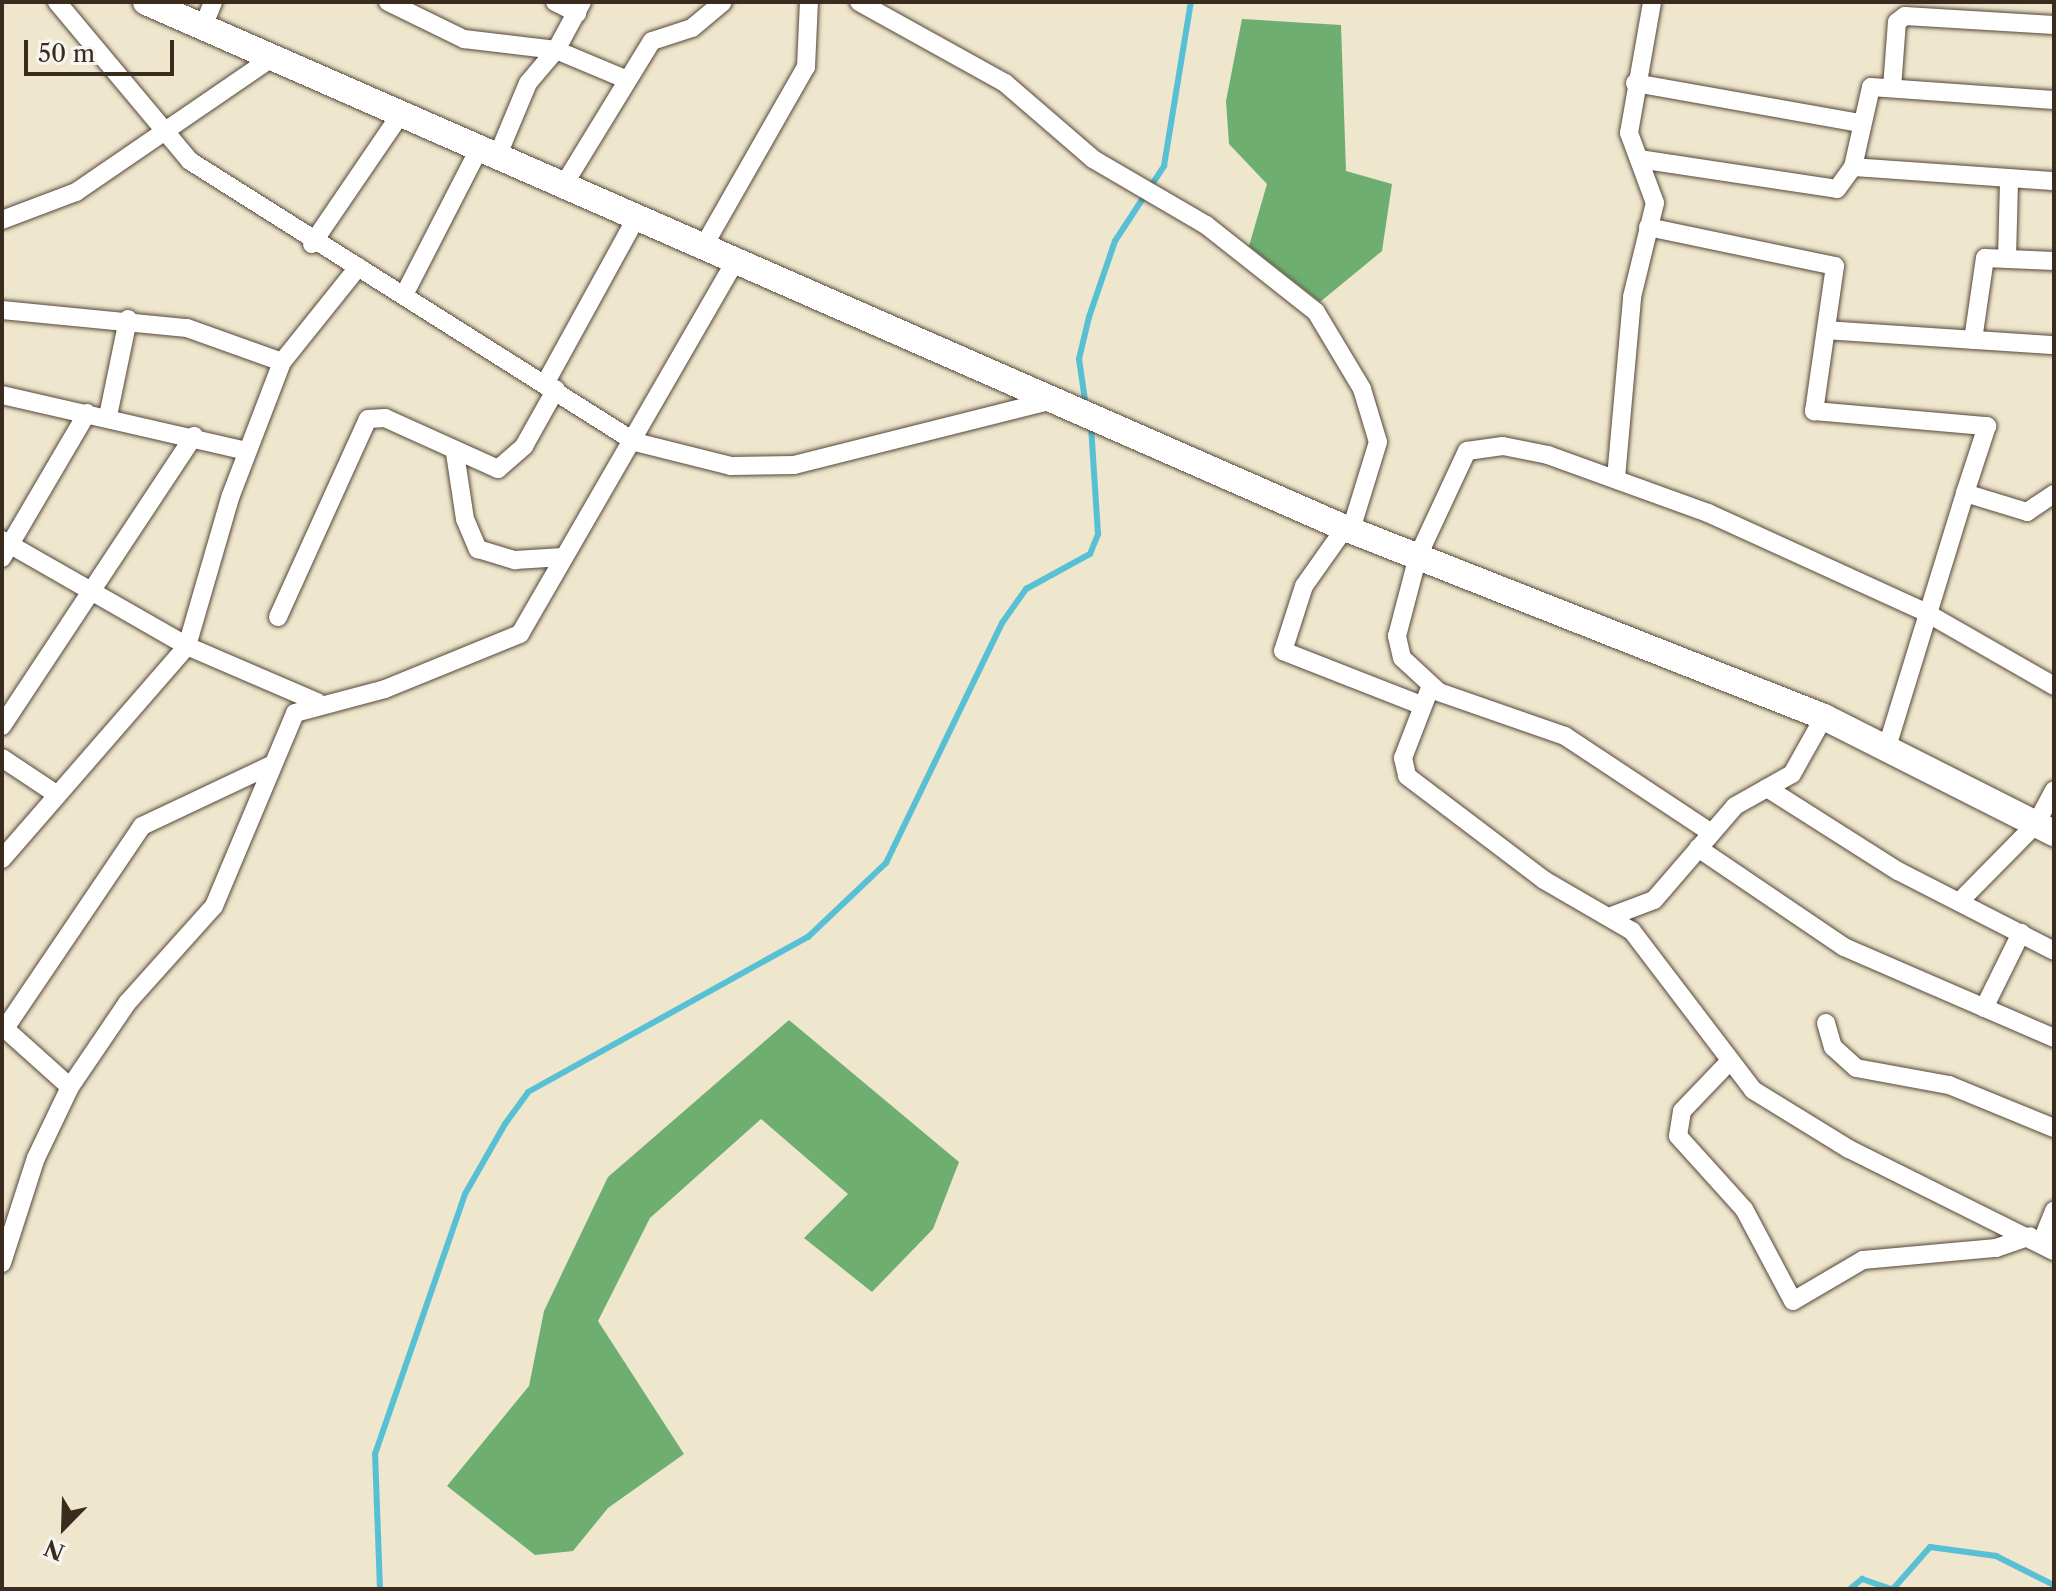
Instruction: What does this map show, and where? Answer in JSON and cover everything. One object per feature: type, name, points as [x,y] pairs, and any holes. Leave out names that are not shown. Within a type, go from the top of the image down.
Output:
[{"type":"street","points":[[57,2],[128,82],[163,135],[312,244],[405,293],[635,442],[697,461],[774,467],[1055,400]]},
{"type":"street","points":[[146,2],[635,220],[1348,529],[1824,717],[2045,829]]},
{"type":"street","points":[[203,27],[213,2]]},
{"type":"street","points":[[388,2],[464,39],[556,50],[625,79]]},
{"type":"street","points":[[405,293],[528,83],[556,50],[580,7],[555,2]]},
{"type":"street","points":[[563,186],[625,79],[657,37],[692,28],[723,2]]},
{"type":"street","points":[[702,249],[806,67],[809,2]]},
{"type":"street","points":[[859,2],[1005,83],[1093,159],[1206,225],[1316,312],[1362,389],[1378,442],[1348,529],[1304,586],[1283,651],[1421,705]]},
{"type":"street","points":[[1616,478],[1632,297],[1655,194],[1629,133],[1635,83],[1652,2]]},
{"type":"street","points":[[1892,88],[1897,22],[1905,16],[2054,25]]},
{"type":"street","points":[[2,220],[76,192],[270,59]]},
{"type":"street","points":[[1635,83],[1860,123]]},
{"type":"street","points":[[1639,159],[1831,189],[1842,187],[1853,167],[1867,90],[1892,88],[2054,100]]},
{"type":"street","points":[[312,244],[400,115]]},
{"type":"street","points":[[1853,167],[2054,181]]},
{"type":"street","points":[[2007,258],[2009,180]]},
{"type":"street","points":[[278,617],[368,419],[385,418],[480,466],[507,466],[635,220]]},
{"type":"street","points":[[1648,227],[1835,266],[1814,411],[1987,426],[1925,612],[1887,747]]},
{"type":"street","points":[[1973,340],[1983,260],[2054,261]]},
{"type":"street","points":[[2,1263],[36,1158],[70,1087],[127,1003],[214,906],[295,713],[317,702],[354,699],[500,648],[536,615],[563,557],[635,442],[734,263]]},
{"type":"street","points":[[2,857],[187,646],[247,451],[282,362],[358,267]]},
{"type":"street","points":[[2,310],[128,319],[202,331],[282,362]]},
{"type":"street","points":[[108,416],[128,319]]},
{"type":"street","points":[[1826,330],[2054,345]]},
{"type":"street","points":[[5,402],[108,416],[247,451]]},
{"type":"street","points":[[87,413],[6,547],[93,590],[187,646],[317,702]]},
{"type":"street","points":[[2,726],[194,436]]},
{"type":"street","points":[[1710,832],[1557,731],[1430,688],[1397,648],[1418,556],[1458,463],[1473,448],[1548,455],[1616,478],[1925,612],[2054,686]]},
{"type":"street","points":[[455,453],[465,519],[478,549],[515,560],[563,557]]},
{"type":"street","points":[[1965,493],[2027,512],[2054,494]]},
{"type":"street","points":[[1430,688],[1421,705],[1402,763],[1407,776],[1544,880],[1609,917],[1645,944],[1727,1064],[1808,1126],[2042,1243]]},
{"type":"street","points":[[1609,917],[1654,900],[1710,832],[1767,788],[1792,774],[1824,717]]},
{"type":"street","points":[[2,758],[56,794]]},
{"type":"street","points":[[70,1087],[4,1026],[142,826],[271,765]]},
{"type":"street","points":[[1767,788],[1898,871],[2054,951]]},
{"type":"street","points":[[1960,901],[2045,829],[2054,790]]},
{"type":"street","points":[[1698,848],[1844,947],[2054,1038]]},
{"type":"street","points":[[1984,1008],[2021,933]]},
{"type":"street","points":[[1826,1023],[1833,1047],[1856,1068],[1949,1085],[2054,1128]]},
{"type":"street","points":[[1727,1064],[1682,1111],[1678,1136],[1744,1209],[1793,1301],[1863,1260],[2042,1243]]},
{"type":"street","points":[[2042,1243],[2054,1210]]},
{"type":"green space","points":[[1242,19],[1341,25],[1346,171],[1392,184],[1382,251],[1320,302],[1249,246],[1267,184],[1229,144],[1226,101]]},
{"type":"green space","points":[[789,1020],[959,1162],[933,1229],[872,1292],[804,1238],[848,1194],[761,1119],[650,1218],[598,1321],[684,1454],[608,1508],[573,1551],[535,1555],[447,1486],[529,1386],[544,1311],[608,1177]]},
{"type":"waterway","points":[[1086,407],[1079,359],[1089,317],[1115,241],[1164,166],[1191,2]]},
{"type":"waterway","points":[[380,1589],[375,1454],[465,1194],[505,1124],[528,1092],[808,937],[886,863],[1002,623],[1026,589],[1090,554],[1098,534],[1091,425]]},
{"type":"waterway","points":[[1893,1589],[1930,1547],[1996,1556],[2054,1585]]},
{"type":"waterway","points":[[1850,1589],[1862,1579],[1891,1589]]}]
